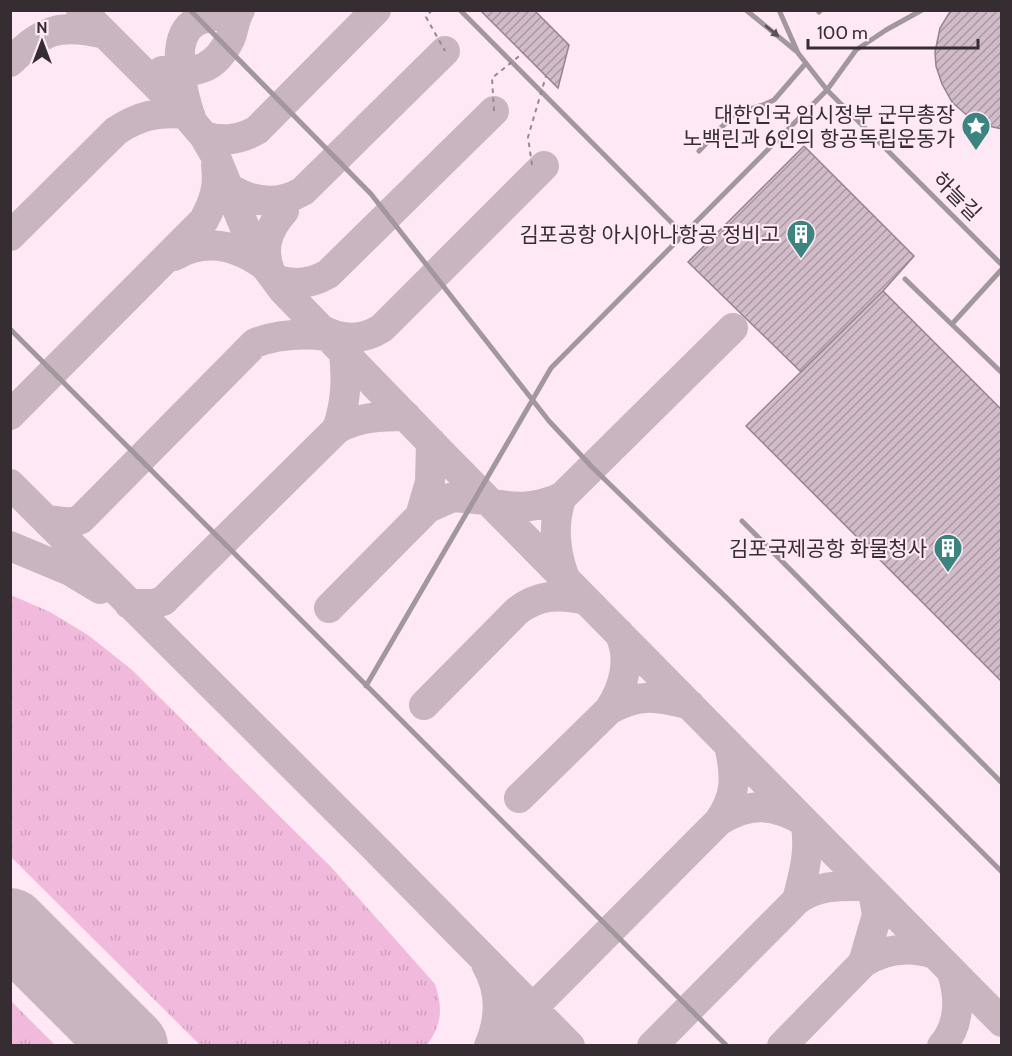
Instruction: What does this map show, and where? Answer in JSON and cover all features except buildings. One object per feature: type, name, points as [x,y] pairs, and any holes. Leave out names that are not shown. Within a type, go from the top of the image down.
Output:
[{"type":"lane","points":[[190,10],[371,194],[532,400],[592,467],[1002,872]]},
{"type":"lane","points":[[460,10],[683,234]]},
{"type":"lane","points":[[746,10],[798,52]]},
{"type":"lane","name":"하늘길","points":[[779,10],[798,52],[827,90],[1002,265]]},
{"type":"lane","points":[[366,686],[553,366],[827,90],[856,50],[914,12],[922,10]]},
{"type":"lane","points":[[699,151],[734,114],[774,100],[806,63]]},
{"type":"lane","points":[[952,324],[1002,269]]},
{"type":"lane","points":[[904,279],[1002,373]]},
{"type":"lane","points":[[10,329],[727,1046]]},
{"type":"lane","points":[[742,520],[1002,783]]},
{"type":"path","points":[[432,10],[426,16],[445,51]]},
{"type":"path","points":[[494,111],[492,78],[523,53]]},
{"type":"path","points":[[532,165],[528,137],[546,76]]},
{"type":"green space","points":[[11,595],[50,612],[88,635],[131,669],[331,867],[435,984],[440,1016],[436,1030],[427,1045],[200,1045],[11,857]]},
{"type":"green space","points":[[11,1001],[55,1045],[11,1045]]},
{"type":"taxiway","points":[[81,10],[204,136],[215,155],[250,240],[265,266],[283,290],[1002,1022]]},
{"type":"taxiway","points":[[162,71],[195,70],[211,63],[225,48],[240,10]]},
{"type":"taxiway","points":[[204,136],[231,139],[257,130],[376,10]]},
{"type":"taxiway","points":[[192,121],[180,67],[182,39],[197,21],[212,16],[238,13]]},
{"type":"taxiway","points":[[10,62],[33,42],[53,32],[76,29],[105,34]]},
{"type":"taxiway","points":[[226,186],[245,196],[264,200],[284,199],[303,191],[445,51]]},
{"type":"taxiway","points":[[275,279],[289,283],[302,283],[328,274],[494,111]]},
{"type":"taxiway","points":[[10,236],[116,131],[149,116],[166,113],[185,114]]},
{"type":"taxiway","points":[[10,415],[204,220],[215,194],[216,165]]},
{"type":"taxiway","points":[[322,330],[337,336],[352,338],[367,335],[382,328],[544,166]]},
{"type":"taxiway","points":[[270,271],[266,246],[270,232],[284,211]]},
{"type":"taxiway","points":[[174,256],[198,247],[221,246],[243,253],[265,266]]},
{"type":"taxiway","points":[[491,503],[527,506],[562,497],[733,328]]},
{"type":"taxiway","points":[[47,520],[71,523],[81,519],[255,343],[291,335],[327,336]]},
{"type":"taxiway","points":[[337,429],[345,391],[344,353]]},
{"type":"taxiway","points":[[129,604],[153,604],[163,601],[337,429],[362,420],[406,416]]},
{"type":"taxiway","points":[[421,513],[430,482],[431,442]]},
{"type":"taxiway","points":[[10,484],[570,1046]]},
{"type":"taxiway","points":[[329,608],[428,508],[453,497],[487,500]]},
{"type":"taxiway","points":[[562,497],[557,517],[556,538],[565,578]]},
{"type":"taxiway","points":[[10,546],[70,571],[100,589]]},
{"type":"taxiway","points":[[424,705],[525,605],[542,598],[559,596],[586,600]]},
{"type":"taxiway","points":[[609,710],[619,692],[626,662],[619,633]]},
{"type":"taxiway","points":[[519,798],[609,710],[630,701],[649,698],[690,705]]},
{"type":"taxiway","points":[[719,821],[732,794],[734,776],[729,745]]},
{"type":"taxiway","points":[[495,1046],[719,821],[730,815],[752,808],[773,808],[805,822],[807,851],[797,900]]},
{"type":"taxiway","points":[[652,1046],[797,900],[822,889],[840,886],[868,886]]},
{"type":"taxiway","points":[[863,963],[877,915],[873,892]]},
{"type":"taxiway","points":[[782,1046],[863,963],[889,951],[907,949],[934,954]]},
{"type":"taxiway","points":[[486,964],[491,974],[498,1004],[496,1025],[489,1046]]},
{"type":"taxiway","points":[[942,1046],[956,1019],[956,989],[951,970]]},
{"type":"taxiway","points":[[516,1046],[533,1043],[551,1046]]},
{"type":"runway","points":[[10,926],[130,1046]]},
{"type":"place","name":"대한인국 임시정부 군무총장 노백린과 6인의 항공독립운동가","points":[[976,152]]},
{"type":"place","name":"김포공항 아시아나항공 정비고","points":[[801,260]]},
{"type":"place","name":"김포국제공항 화물청사","points":[[948,574]]}]
